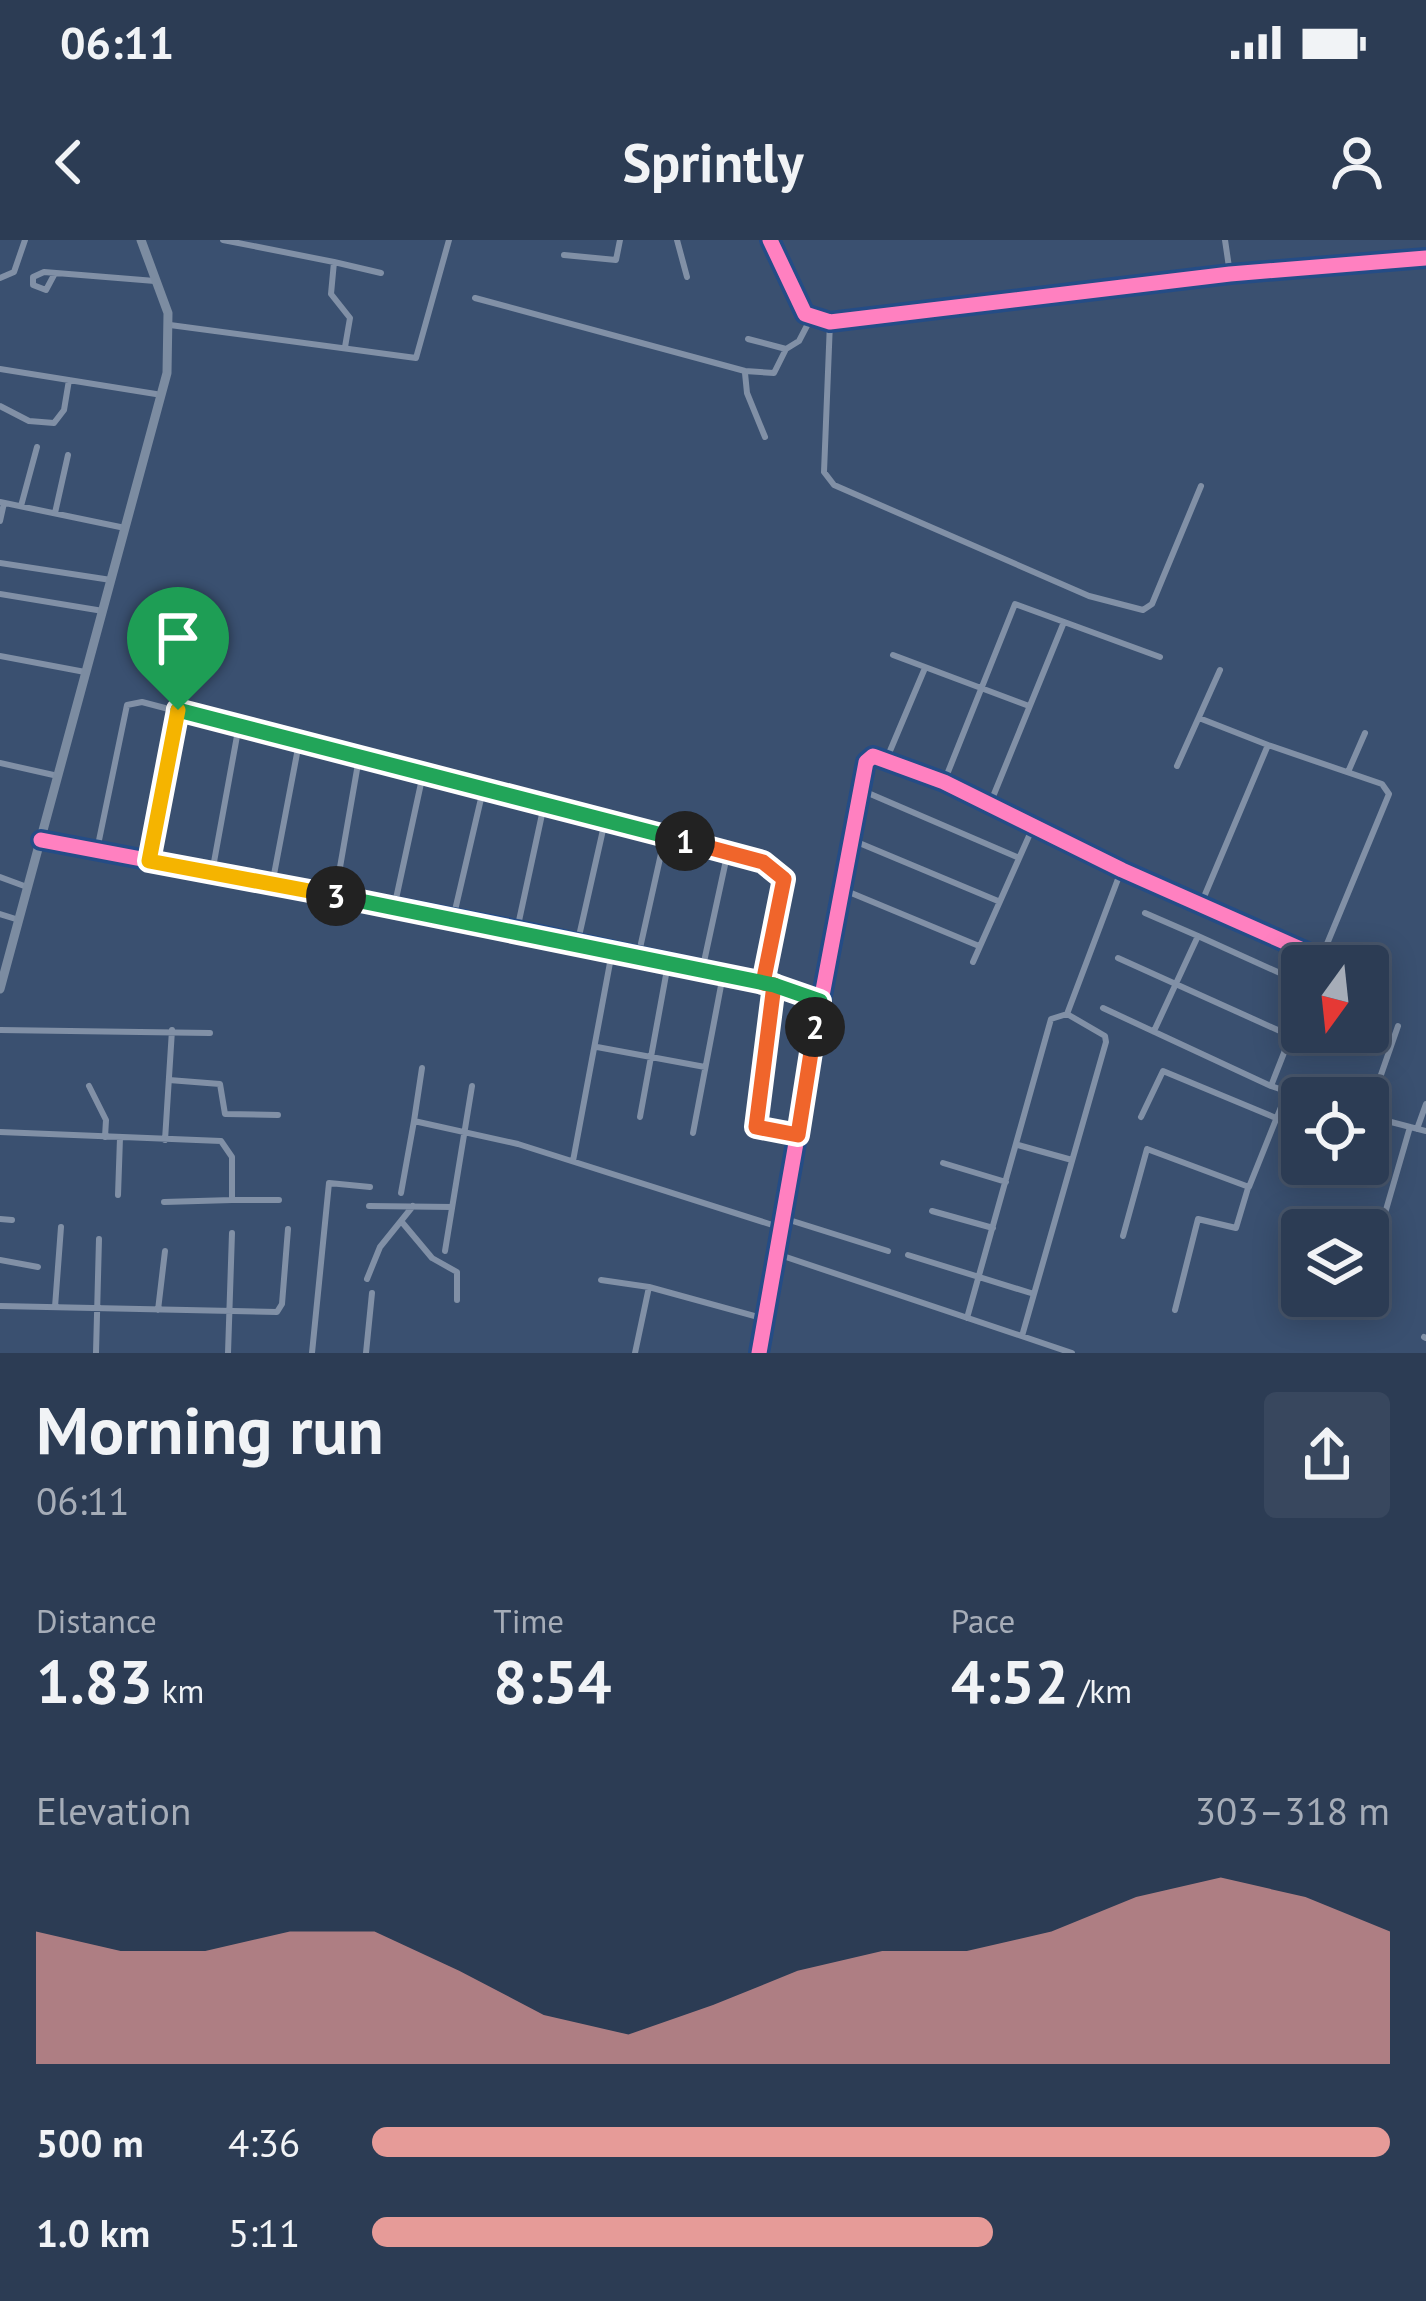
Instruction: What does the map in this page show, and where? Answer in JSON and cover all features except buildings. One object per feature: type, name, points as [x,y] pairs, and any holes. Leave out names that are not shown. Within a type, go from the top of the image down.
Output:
[{"type":"main road","points":[[0,989],[162,395],[170,325],[141,240]]},
{"type":"street","points":[[0,278],[14,272],[25,240]]},
{"type":"street","points":[[224,240],[381,273]]},
{"type":"street","points":[[170,325],[419,356],[449,240]]},
{"type":"street","points":[[564,255],[616,260],[620,240]]},
{"type":"street","points":[[677,240],[687,277]]},
{"type":"street","points":[[770,240],[811,319]]},
{"type":"street","points":[[1225,240],[1230,274]]},
{"type":"street","points":[[811,319],[830,322],[1230,274],[1426,257]]},
{"type":"street","points":[[334,262],[331,294],[350,318],[345,348]]},
{"type":"street","points":[[55,274],[158,281]]},
{"type":"street","points":[[475,298],[746,371],[774,373],[811,319]]},
{"type":"street","points":[[830,322],[824,472],[835,485],[1089,596],[1143,610],[1152,604],[1201,486]]},
{"type":"street","points":[[748,339],[786,350]]},
{"type":"street","points":[[0,370],[162,395]]},
{"type":"street","points":[[746,371],[747,393],[765,437]]},
{"type":"street","points":[[0,406],[29,421],[54,423],[64,410],[69,380]]},
{"type":"street","points":[[21,506],[38,447]]},
{"type":"street","points":[[55,513],[68,455]]},
{"type":"street","points":[[0,521],[2,503],[125,528]]},
{"type":"street","points":[[0,563],[111,580]]},
{"type":"street","points":[[0,594],[103,611]]},
{"type":"street","points":[[944,782],[1012,606],[1160,657]]},
{"type":"street","points":[[990,804],[1064,622]]},
{"type":"street","points":[[893,655],[1029,706]]},
{"type":"street","points":[[0,656],[85,672]]},
{"type":"street","points":[[887,758],[925,668]]},
{"type":"street","points":[[1177,766],[1220,670]]},
{"type":"street","points":[[98,850],[127,705],[135,701],[728,851],[776,868],[784,879],[763,983]]},
{"type":"street","points":[[149,861],[178,710]]},
{"type":"street","points":[[1199,718],[1382,784],[1389,794],[1327,945]]},
{"type":"street","points":[[212,873],[239,725]]},
{"type":"street","points":[[1348,772],[1365,734]]},
{"type":"street","points":[[272,885],[298,743]]},
{"type":"street","points":[[1201,904],[1268,745]]},
{"type":"street","points":[[335,896],[359,758]]},
{"type":"street","points":[[759,1353],[867,759],[887,758],[944,782],[1285,945]]},
{"type":"street","points":[[0,764],[58,776]]},
{"type":"street","points":[[394,908],[423,773]]},
{"type":"street","points":[[453,919],[483,790]]},
{"type":"street","points":[[860,790],[1017,857]]},
{"type":"street","points":[[517,930],[544,805]]},
{"type":"street","points":[[577,944],[605,821]]},
{"type":"street","points":[[638,958],[664,836]]},
{"type":"street","points":[[973,962],[1029,836]]},
{"type":"street","points":[[851,839],[998,901]]},
{"type":"street","points":[[41,840],[517,930],[774,985],[820,1001]]},
{"type":"street","points":[[702,971],[728,851]]},
{"type":"street","points":[[1067,1014],[1122,870]]},
{"type":"street","points":[[0,877],[28,887]]},
{"type":"street","points":[[843,890],[980,946]]},
{"type":"street","points":[[1144,913],[1281,974]]},
{"type":"street","points":[[0,914],[19,920]]},
{"type":"street","points":[[1154,1031],[1198,936]]},
{"type":"street","points":[[573,1161],[612,952]]},
{"type":"street","points":[[1118,958],[1281,1031]]},
{"type":"street","points":[[640,1117],[668,964]]},
{"type":"street","points":[[693,1133],[723,975]]},
{"type":"street","points":[[774,985],[753,1119],[756,1127],[798,1135]]},
{"type":"street","points":[[1103,1008],[1281,1090]]},
{"type":"street","points":[[967,1318],[1051,1019],[1067,1014],[1105,1036],[1106,1042],[1022,1336]]},
{"type":"street","points":[[1381,1077],[1398,1026]]},
{"type":"street","points":[[0,1030],[210,1033]]},
{"type":"street","points":[[165,1140],[172,1030]]},
{"type":"street","points":[[596,1047],[705,1067]]},
{"type":"street","points":[[1271,1086],[1284,1053]]},
{"type":"street","points":[[401,1193],[422,1068]]},
{"type":"street","points":[[1141,1117],[1164,1072],[1276,1118]]},
{"type":"street","points":[[169,1080],[220,1084],[225,1114],[278,1115]]},
{"type":"street","points":[[89,1086],[106,1120],[105,1137]]},
{"type":"street","points":[[446,1251],[472,1086]]},
{"type":"street","points":[[1389,1211],[1426,1104]]},
{"type":"street","points":[[1174,1310],[1198,1219],[1236,1228],[1281,1106]]},
{"type":"street","points":[[1389,1120],[1418,1129]]},
{"type":"street","points":[[414,1121],[573,1161],[782,1228]]},
{"type":"street","points":[[0,1132],[227,1144],[232,1200]]},
{"type":"street","points":[[118,1195],[120,1138]]},
{"type":"street","points":[[1017,1145],[1072,1160]]},
{"type":"street","points":[[1124,1236],[1151,1147],[1249,1187]]},
{"type":"street","points":[[943,1163],[1006,1182]]},
{"type":"street","points":[[312,1353],[328,1183],[370,1187]]},
{"type":"street","points":[[164,1202],[279,1200]]},
{"type":"street","points":[[369,1206],[452,1207]]},
{"type":"street","points":[[367,1279],[380,1247],[413,1206]]},
{"type":"street","points":[[932,1211],[993,1228]]},
{"type":"street","points":[[783,1218],[888,1251]]},
{"type":"street","points":[[0,1219],[12,1220]]},
{"type":"street","points":[[401,1221],[432,1258],[457,1272],[457,1300]]},
{"type":"street","points":[[55,1307],[61,1227]]},
{"type":"street","points":[[0,1306],[281,1309],[288,1229]]},
{"type":"street","points":[[228,1353],[232,1233]]},
{"type":"street","points":[[96,1353],[99,1239]]},
{"type":"street","points":[[158,1310],[165,1251]]},
{"type":"street","points":[[777,1254],[1072,1353]]},
{"type":"street","points":[[908,1255],[1034,1294]]},
{"type":"street","points":[[0,1260],[38,1268]]},
{"type":"street","points":[[601,1280],[649,1287],[765,1319]]},
{"type":"street","points":[[635,1353],[649,1287]]},
{"type":"street","points":[[366,1353],[372,1293]]},
{"type":"cycle path","points":[[770,240],[805,314],[830,322],[1230,274],[1426,258]]},
{"type":"cycle path","points":[[821,1001],[866,762],[873,756],[944,782],[1122,870],[1292,945]]},
{"type":"cycle path","points":[[41,840],[517,930],[774,985],[821,1001],[759,1353]]},
{"type":"route","points":[[178,710],[149,861],[517,930],[612,952],[723,975],[763,983],[774,985],[820,1001],[798,1135],[756,1127],[753,1119],[774,985],[763,983],[784,879],[776,868],[728,851],[178,710]]}]
